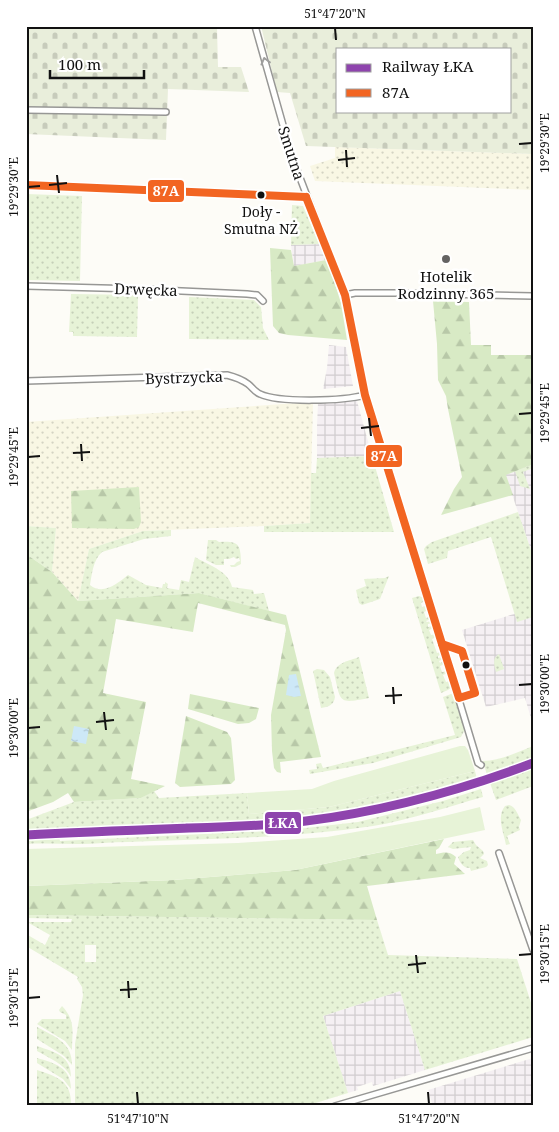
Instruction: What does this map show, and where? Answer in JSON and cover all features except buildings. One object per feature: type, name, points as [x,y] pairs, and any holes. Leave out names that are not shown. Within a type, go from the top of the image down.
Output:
[{"type":"street","name":"Smutna","points":[[255,26],[289,149],[345,295],[364,395],[478,763],[481,765]]},
{"type":"street","points":[[26,110],[166,112]]},
{"type":"street","points":[[26,185],[306,197]]},
{"type":"street","name":"Drwęcka","points":[[26,286],[247,294],[257,295],[263,301]]},
{"type":"street","points":[[345,295],[355,293],[396,293],[533,296]]},
{"type":"street","name":"Bystrzycka","points":[[26,381],[226,375],[240,379],[258,394],[273,399],[333,399],[364,395]]},
{"type":"street","points":[[500,854],[533,950]]},
{"type":"street","points":[[335,1106],[533,1048]]},
{"type":"shaded area","points":[[335,147],[533,154],[533,190],[315,181],[310,166],[335,158]]},
{"type":"shaded area","points":[[319,244],[326,260],[294,266],[291,245]]},
{"type":"shaded area","points":[[329,345],[346,347],[353,386],[323,389]]},
{"type":"shaded area","points":[[357,401],[372,456],[317,458],[318,403]]},
{"type":"shaded area","points":[[313,402],[310,523],[143,531],[89,549],[78,601],[52,572],[56,528],[26,526],[26,422]]},
{"type":"shaded area","points":[[533,458],[533,556],[503,468]]},
{"type":"shaded area","points":[[533,608],[533,725],[525,698],[486,707],[462,630]]},
{"type":"shaded area","points":[[400,991],[425,1070],[373,1086],[372,1082],[357,1087],[358,1090],[348,1093],[323,1016]]},
{"type":"shaded area","points":[[533,1058],[533,1106],[433,1106],[428,1090]]},
{"type":"green space","points":[[26,26],[227,26],[217,28],[218,67],[241,67],[249,92],[168,89],[166,140],[26,134]]},
{"type":"green space","points":[[261,26],[533,26],[533,154],[306,146],[290,93],[277,92]]},
{"type":"green space","points":[[26,194],[82,196],[80,281],[26,280]]},
{"type":"green space","points":[[292,205],[303,206],[319,244],[291,245]]},
{"type":"green space","points":[[270,248],[291,250],[294,266],[326,260],[341,303],[347,340],[288,335],[279,333],[273,326]]},
{"type":"green space","points":[[71,294],[138,295],[137,337],[73,336],[73,332],[69,332]]},
{"type":"green space","points":[[189,297],[254,300],[261,307],[263,328],[269,340],[189,339]]},
{"type":"green space","points":[[433,301],[469,302],[471,345],[491,345],[491,355],[533,355],[533,464],[506,475],[513,495],[441,515],[462,477],[446,396],[438,380]]},
{"type":"green space","points":[[372,456],[394,532],[264,532],[264,526],[310,523],[311,473],[316,473],[317,458]]},
{"type":"green space","points":[[533,464],[533,468],[523,472],[530,489],[520,486],[515,471]]},
{"type":"green space","points":[[139,487],[141,522],[139,527],[134,529],[72,528],[71,491]]},
{"type":"green space","points":[[518,512],[533,556],[533,617],[517,622],[491,537],[448,551],[447,558],[428,564],[424,549],[432,542]]},
{"type":"green space","points":[[26,526],[56,528],[52,572],[26,554]]},
{"type":"green space","points":[[171,530],[171,536],[144,539],[102,552],[95,563],[90,585],[95,588],[105,589],[115,585],[128,575],[146,585],[162,588],[165,582],[168,584],[167,588],[179,590],[181,580],[189,582],[195,557],[227,577],[232,587],[253,590],[254,594],[264,593],[269,611],[199,593],[78,601],[89,549],[143,531]]},
{"type":"green space","points":[[208,540],[230,542],[237,545],[241,564],[231,567],[230,565],[240,561],[239,558],[236,559],[234,557],[224,559],[224,565],[216,565],[206,560]]},
{"type":"green space","points":[[26,554],[52,572],[78,601],[199,593],[286,615],[321,757],[280,762],[281,773],[277,772],[274,768],[271,715],[286,630],[285,625],[198,603],[193,632],[116,619],[103,693],[146,702],[131,779],[165,786],[141,798],[74,802],[68,793],[53,802],[26,812]]},
{"type":"green space","points":[[389,576],[380,599],[362,605],[359,603],[356,590],[366,586],[364,579],[385,578]]},
{"type":"green space","points":[[419,596],[424,598],[425,601],[421,603],[422,607],[427,605],[428,610],[424,612],[426,618],[430,617],[431,619],[426,621],[432,621],[432,623],[428,624],[428,627],[433,626],[434,628],[429,630],[431,635],[436,634],[437,637],[432,639],[437,653],[441,652],[442,654],[438,658],[443,657],[439,661],[440,663],[444,661],[445,664],[440,666],[442,672],[447,671],[448,673],[443,675],[446,682],[450,681],[452,687],[441,693],[412,598]]},
{"type":"green space","points":[[499,654],[504,669],[496,672],[494,660]]},
{"type":"green space","points":[[359,657],[369,698],[346,701],[340,696],[334,673],[341,664]]},
{"type":"green space","points":[[317,669],[324,670],[330,677],[335,697],[330,705],[321,708],[313,671]]},
{"type":"green space","points":[[190,694],[259,708],[256,719],[249,723],[238,724],[188,709]]},
{"type":"green space","points":[[451,694],[454,695],[465,729],[461,737],[373,763],[310,774],[309,770],[317,769],[316,764],[321,763],[323,768],[455,735],[443,697]]},
{"type":"green space","points":[[186,716],[227,732],[231,738],[235,780],[231,784],[180,787],[175,783]]},
{"type":"green space","points":[[465,746],[468,750],[475,771],[329,807],[249,814],[247,793],[312,789],[334,781]]},
{"type":"green space","points":[[533,746],[533,759],[487,775],[483,761],[502,758]]},
{"type":"green space","points":[[533,767],[533,786],[496,800],[490,783]]},
{"type":"green space","points":[[475,771],[477,779],[453,787],[392,802],[328,814],[249,822],[26,830],[26,820],[74,802],[141,798],[154,791],[159,798],[247,793],[249,814],[329,807]]},
{"type":"green space","points":[[481,789],[483,797],[401,820],[343,830],[282,836],[220,839],[85,844],[26,844],[26,839],[59,837],[60,841],[289,830],[358,822],[443,801]]},
{"type":"green space","points":[[509,805],[515,809],[521,820],[520,830],[507,836],[510,844],[506,845],[501,825],[501,815],[505,806]]},
{"type":"green space","points":[[480,807],[485,830],[295,870],[174,880],[26,886],[26,849],[238,843],[327,837],[440,817]]},
{"type":"green space","points":[[444,839],[436,850],[436,854],[447,852],[454,855],[456,857],[454,864],[465,874],[367,886],[377,920],[26,915],[26,886],[174,880],[295,870]]},
{"type":"green space","points":[[473,840],[483,851],[484,854],[480,858],[487,861],[488,865],[471,871],[470,868],[462,865],[458,857],[470,850],[471,847],[453,849],[448,847],[453,842]]},
{"type":"green space","points":[[26,915],[377,920],[388,955],[517,959],[533,1009],[533,1037],[425,1070],[400,991],[323,1016],[348,1093],[306,1106],[75,1106],[75,1044],[83,995],[82,987],[77,979],[78,977],[26,946],[26,934],[45,945],[50,935],[27,922],[71,922],[72,919],[26,918]],"holes":[[[85,945],[96,945],[96,962],[85,962]]]},
{"type":"green space","points":[[62,1006],[71,1022],[73,1032],[72,1050],[65,1041],[37,1024],[42,1019],[66,1019],[66,1015],[59,1010]]},
{"type":"green space","points":[[37,1027],[56,1037],[66,1046],[72,1065],[64,1056],[37,1039]]},
{"type":"green space","points":[[37,1046],[65,1059],[71,1077],[65,1068],[37,1051]]},
{"type":"green space","points":[[37,1058],[55,1064],[65,1071],[71,1089],[63,1079],[37,1063]]},
{"type":"green space","points":[[37,1070],[57,1078],[66,1085],[71,1098],[71,1106],[37,1106]]},
{"type":"water","points":[[296,674],[301,696],[286,695],[289,675]]},
{"type":"water","points":[[74,726],[89,729],[86,744],[71,741]]},
{"type":"rail line","name":"ŁKA","points":[[26,835],[248,826],[335,817],[421,799],[533,763]]},
{"type":"transit line","name":"87A","points":[[26,185],[306,197]]},
{"type":"transit line","name":"87A","points":[[306,197],[345,295],[365,395],[442,644]]},
{"type":"transit line","name":"87A","points":[[442,644],[462,651],[475,693],[459,698],[442,644]]},
{"type":"place","name":"Doły - Smutna NŻ","points":[[261,195]]},
{"type":"place","name":"Hotelik Rodzinny 365","points":[[446,259]]}]
